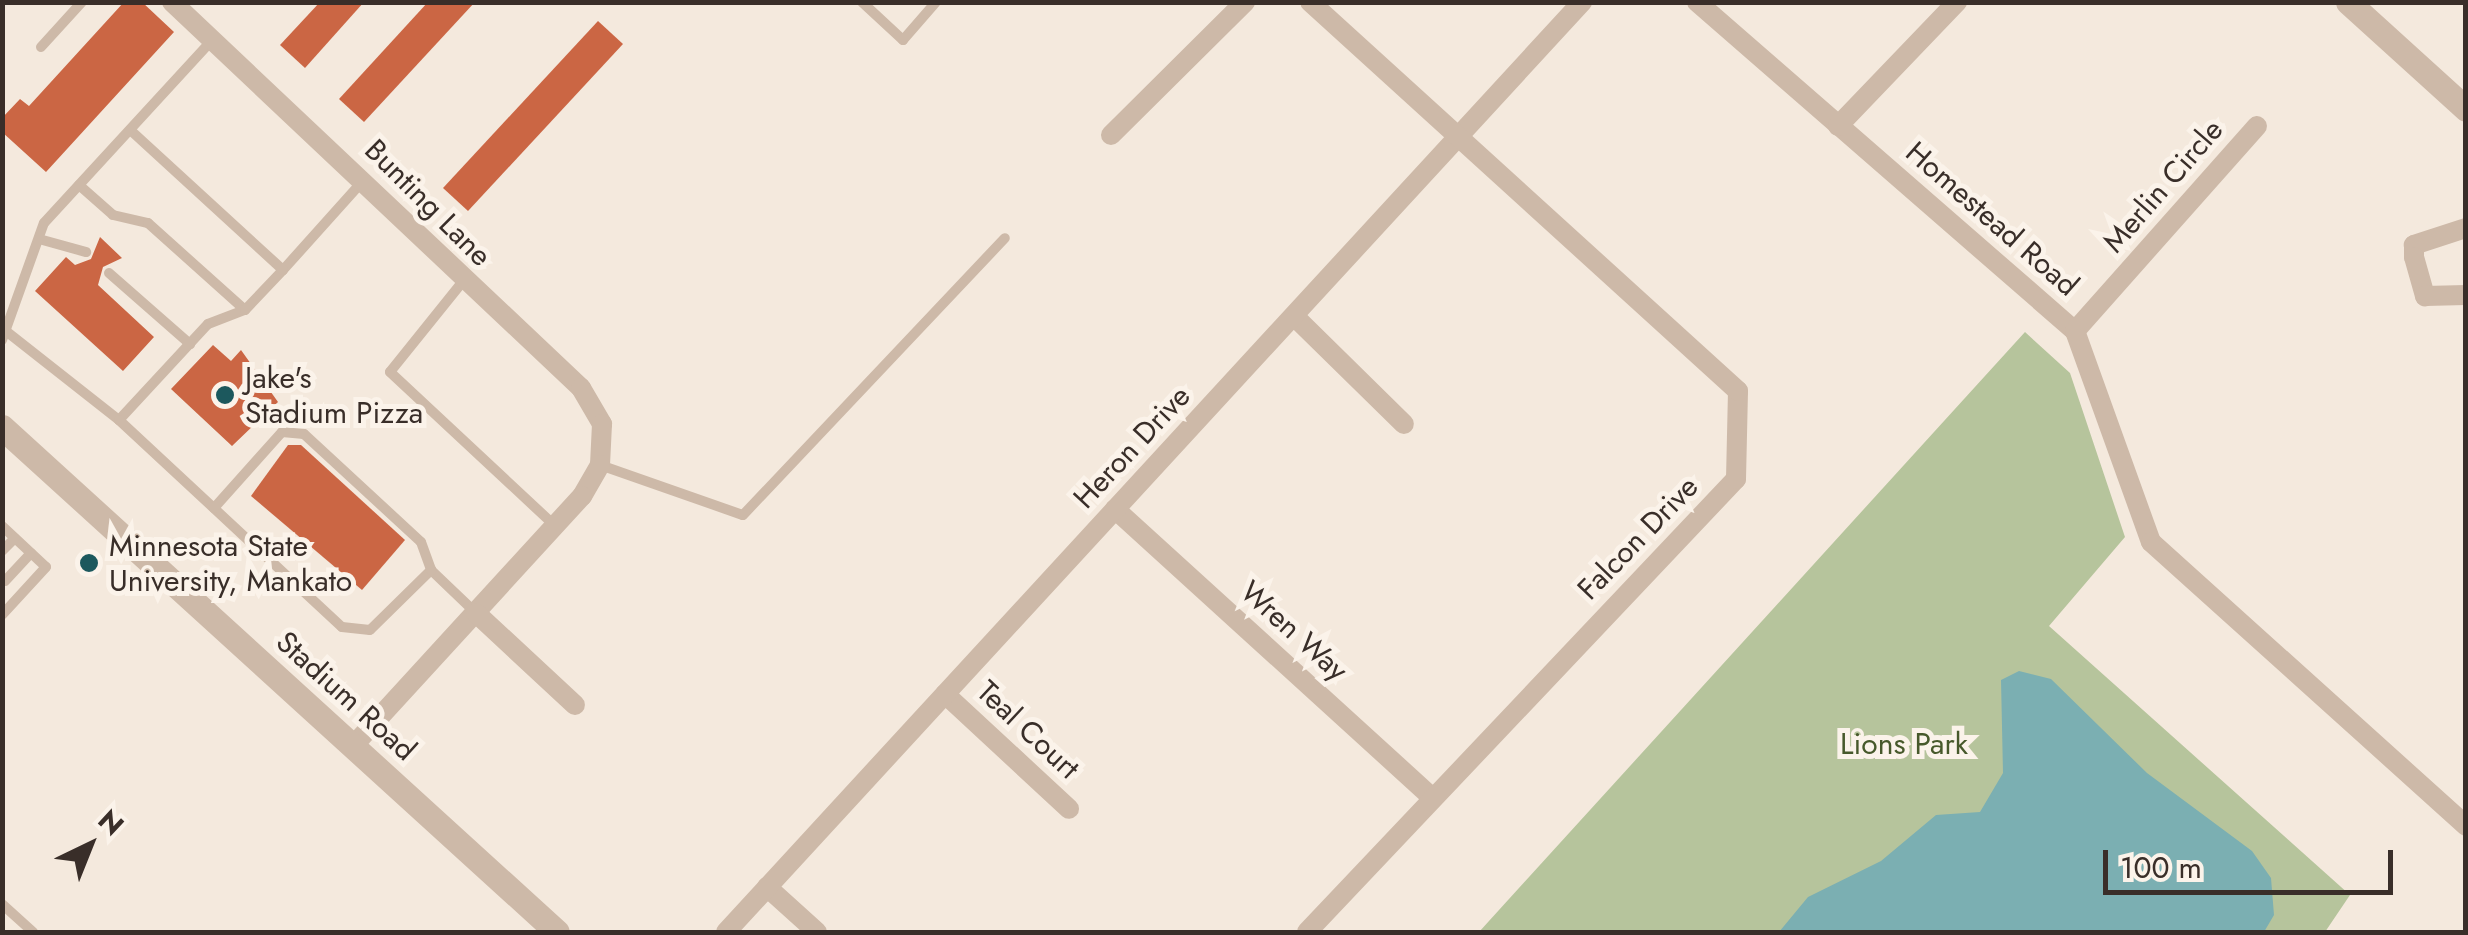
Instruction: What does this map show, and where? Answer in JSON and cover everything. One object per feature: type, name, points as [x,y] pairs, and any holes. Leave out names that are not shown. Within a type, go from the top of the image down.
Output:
[{"type":"street","name":"Bunting Lane","points":[[172,2],[364,180],[595,405],[600,465]]},
{"type":"street","points":[[1111,135],[1245,2]]},
{"type":"street","name":"Falcon Drive","points":[[1307,932],[1736,479],[1738,391],[1458,143],[1310,2]]},
{"type":"street","name":"Heron Drive","points":[[726,932],[1458,143],[1582,2]]},
{"type":"street","name":"Homestead Road","points":[[1698,2],[2076,331],[2151,542],[2466,826]]},
{"type":"street","points":[[1838,126],[1957,2]]},
{"type":"street","points":[[2348,2],[2466,109]]},
{"type":"street","name":"Merlin Circle","points":[[2076,331],[2256,126]]},
{"type":"street","points":[[2466,228],[2414,244],[2425,296],[2466,295]]},
{"type":"street","points":[[1294,316],[1404,424]]},
{"type":"street","name":"Stadium Road","points":[[2,427],[556,932]]},
{"type":"street","points":[[353,746],[555,526],[600,465]]},
{"type":"street","name":"Wren Way","points":[[1115,509],[1432,797]]},
{"type":"street","points":[[476,613],[575,705]]},
{"type":"street","name":"Teal Court","points":[[945,694],[1069,809]]},
{"type":"street","points":[[767,887],[817,932]]},
{"type":"lane","points":[[41,48],[82,2]]},
{"type":"lane","points":[[862,2],[903,40],[936,2]]},
{"type":"lane","points":[[213,40],[79,185],[39,239],[4,333],[119,420],[351,632],[370,630],[431,570]]},
{"type":"lane","points":[[130,130],[283,270]]},
{"type":"lane","points":[[119,420],[190,344],[245,310],[364,180]]},
{"type":"lane","points":[[79,185],[113,214],[148,222],[245,310]]},
{"type":"lane","points":[[600,465],[743,515],[1006,238]]},
{"type":"lane","points":[[39,239],[86,252]]},
{"type":"lane","points":[[108,273],[190,344]]},
{"type":"lane","points":[[464,280],[390,372],[555,526]]},
{"type":"lane","points":[[214,508],[282,432],[304,434],[422,542],[431,570],[476,613]]},
{"type":"lane","points":[[2,526],[46,567],[2,614]]},
{"type":"lane","points":[[2,551],[15,538]]},
{"type":"lane","points":[[6,581],[32,553]]},
{"type":"lane","points":[[2,904],[26,930]]},
{"type":"green space","name":"Lions Park","points":[[2025,332],[2070,373],[2125,537],[2049,626],[2350,895],[2325,932],[1479,932]]},
{"type":"water","points":[[2019,671],[2051,679],[2147,773],[2252,851],[2271,878],[2274,915],[2264,932],[1779,932],[1808,897],[1881,861],[1936,815],[1980,812],[2003,773],[2001,680]]},
{"type":"building","points":[[124,2],[142,2],[174,32],[46,172],[2,132],[2,118],[20,99],[29,106]]},
{"type":"building","points":[[320,2],[364,2],[305,68],[280,45]]},
{"type":"building","points":[[428,2],[475,2],[364,122],[339,99]]},
{"type":"building","points":[[598,21],[623,44],[468,211],[443,188]]},
{"type":"building","points":[[100,237],[122,258],[103,267],[98,285],[154,337],[123,371],[35,291],[66,257],[75,265],[91,259]]},
{"type":"building","name":"Jake's Stadium Pizza","points":[[213,345],[231,361],[241,350],[278,402],[232,446],[171,389]]},
{"type":"building","points":[[288,445],[301,445],[405,540],[362,590],[251,496]]},
{"type":"place","name":"Jake's Stadium Pizza","points":[[225,395]]},
{"type":"place","name":"Minnesota State University, Mankato","points":[[89,563]]}]
